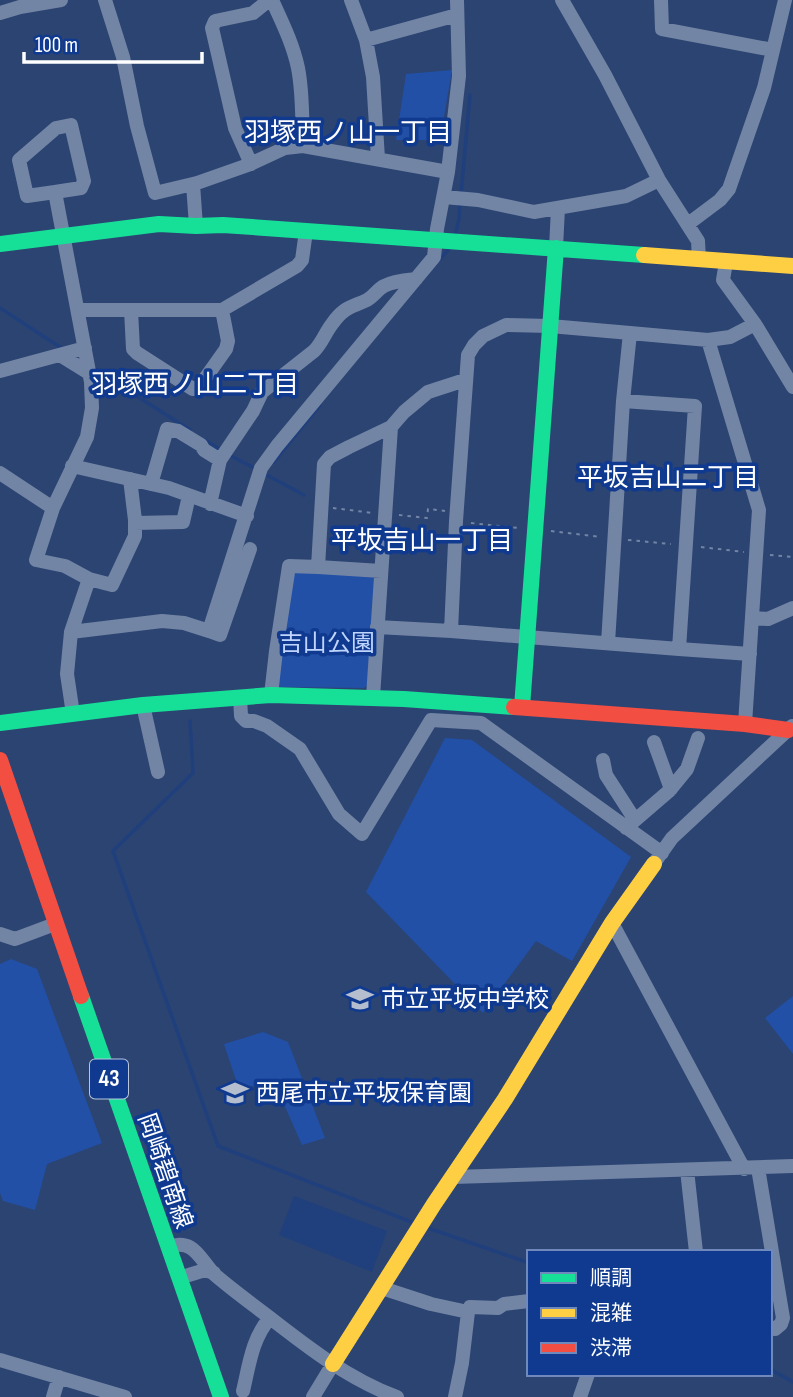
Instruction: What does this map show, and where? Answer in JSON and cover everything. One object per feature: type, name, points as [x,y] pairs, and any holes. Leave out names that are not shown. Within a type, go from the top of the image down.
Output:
[{"type":"street","points":[[0,13],[61,0]]},
{"type":"street","points":[[105,0],[155,192],[193,184],[251,164],[285,148],[303,146],[448,172]]},
{"type":"street","points":[[251,164],[235,128],[212,28],[215,21],[253,13],[270,0],[289,36],[298,67],[303,146]]},
{"type":"street","points":[[351,0],[366,40],[373,77],[378,159]]},
{"type":"street","points":[[562,0],[606,75],[659,180],[698,241],[699,259]]},
{"type":"street","points":[[661,0],[662,29],[773,50]]},
{"type":"street","points":[[688,224],[720,200],[729,189],[764,88],[785,0]]},
{"type":"street","points":[[71,632],[162,621],[212,632],[242,555],[247,516],[261,468],[276,446],[435,257],[459,76],[457,8],[366,40]]},
{"type":"street","points":[[71,125],[84,181],[81,188],[55,192],[27,197],[19,160],[56,128],[71,125]]},
{"type":"street","points":[[444,197],[478,200],[534,212],[626,196],[659,180]]},
{"type":"street","points":[[193,184],[197,226]]},
{"type":"street","points":[[55,192],[85,348],[92,408],[87,437],[53,508],[36,560],[65,566],[89,579],[112,585],[135,536],[130,479]]},
{"type":"street","points":[[522,707],[558,208]]},
{"type":"street","points":[[0,244],[159,224],[223,225],[793,266]]},
{"type":"street","points":[[78,310],[222,310],[297,266],[302,260],[306,231]]},
{"type":"street","points":[[726,262],[723,280],[755,324],[793,387]]},
{"type":"street","points":[[210,504],[220,460],[253,411],[262,392],[321,344],[344,310],[369,299],[383,286],[416,279]]},
{"type":"street","points":[[131,310],[133,349],[136,353],[193,388],[199,387],[226,349],[228,341],[222,310]]},
{"type":"street","points":[[450,631],[465,380],[468,355],[474,345],[483,336],[506,326],[550,326],[708,340],[730,337],[755,324]]},
{"type":"street","points":[[608,643],[623,401],[630,333]]},
{"type":"street","points":[[708,340],[759,510],[745,724]]},
{"type":"street","points":[[0,371],[85,348]]},
{"type":"street","points":[[60,355],[89,373]]},
{"type":"street","points":[[318,566],[324,464],[330,457],[391,427],[428,392],[465,380]]},
{"type":"street","points":[[623,401],[695,407],[679,649]]},
{"type":"street","points":[[373,697],[391,427]]},
{"type":"street","points":[[151,484],[167,429],[178,431],[220,460]]},
{"type":"street","points":[[72,466],[169,488],[247,516]]},
{"type":"street","points":[[0,473],[53,508]]},
{"type":"street","points":[[135,523],[183,522],[189,496]]},
{"type":"street","points":[[271,695],[289,566],[381,571]]},
{"type":"street","points":[[73,714],[67,674],[71,632],[89,579]]},
{"type":"street","points":[[752,618],[768,620],[793,608]]},
{"type":"street","points":[[377,627],[750,654]]},
{"type":"street","points":[[0,723],[143,705],[271,695],[373,697],[522,707],[745,724],[789,733]]},
{"type":"street","points":[[240,697],[241,716],[267,726],[300,749],[339,814],[362,834],[431,720],[481,723],[631,824]]},
{"type":"street","points":[[143,705],[158,772]]},
{"type":"street","points":[[313,1397],[434,1204],[505,1099],[612,923],[672,838],[789,733]]},
{"type":"street","points":[[631,824],[671,789],[687,769],[698,738]]},
{"type":"street","points":[[654,742],[671,789]]},
{"type":"street","name":"岡崎碧南線","points":[[0,760],[220,1397]]},
{"type":"street","points":[[603,760],[606,775],[631,824],[658,859]]},
{"type":"street","points":[[0,934],[15,939],[55,923]]},
{"type":"street","points":[[612,923],[751,1168],[768,1250]]},
{"type":"street","points":[[453,1177],[793,1166]]},
{"type":"street","points":[[688,1170],[696,1250]]},
{"type":"street","points":[[168,1247],[177,1244],[195,1250],[214,1273],[302,1343],[355,1378],[397,1397]]},
{"type":"street","points":[[772,1266],[783,1318],[781,1324],[775,1329],[772,1328]]},
{"type":"street","points":[[179,1278],[205,1270],[214,1273]]},
{"type":"street","points":[[382,1288],[431,1304],[468,1312]]},
{"type":"street","points":[[455,1397],[470,1307],[498,1308],[504,1304],[527,1301]]},
{"type":"street","points":[[243,1391],[259,1332],[270,1318]]},
{"type":"street","points":[[0,1360],[125,1397]]},
{"type":"street","points":[[580,1397],[587,1376]]},
{"type":"street","points":[[53,1397],[59,1377]]},
{"type":"green space","points":[[452,70],[440,140],[396,140],[406,74]]},
{"type":"green space","name":"吉山公園","points":[[295,571],[372,576],[375,581],[368,685],[364,688],[278,687],[292,574]]},
{"type":"green space","points":[[445,738],[472,740],[631,857],[572,961],[536,941],[483,1013],[366,892]]},
{"type":"green space","points":[[11,959],[37,969],[102,1143],[47,1164],[35,1210],[3,1201],[0,1193],[0,964]]},
{"type":"green space","points":[[793,996],[793,1054],[765,1018]]},
{"type":"green space","points":[[263,1032],[288,1042],[325,1138],[302,1145],[274,1082],[239,1089],[224,1044]]},
{"type":"shaded area","points":[[294,1196],[387,1231],[372,1272],[279,1235]]},
{"type":"waterway","points":[[461,194],[470,95]]},
{"type":"waterway","points":[[455,236],[460,202]]},
{"type":"waterway","points":[[438,261],[449,249]]},
{"type":"waterway","points":[[0,308],[63,349]]},
{"type":"waterway","points":[[93,368],[190,430]]},
{"type":"waterway","points":[[274,462],[320,405]]},
{"type":"waterway","points":[[205,440],[222,451]]},
{"type":"waterway","points":[[229,455],[256,469]]},
{"type":"waterway","points":[[263,473],[304,495]]},
{"type":"waterway","points":[[190,721],[193,773],[113,851],[218,1146],[414,1223]]},
{"type":"waterway","points":[[428,1228],[527,1262]]},
{"type":"waterway","points":[[772,1370],[793,1382]]},
{"type":"traffic: fast","points":[[0,244],[159,224],[223,225],[644,255]]},
{"type":"traffic: fast","points":[[522,707],[556,248]]},
{"type":"traffic: fast","points":[[0,723],[143,705],[271,695],[404,699],[514,707]]},
{"type":"traffic: fast","points":[[81,996],[221,1397]]},
{"type":"traffic: slow","points":[[644,255],[793,266]]},
{"type":"traffic: slow","points":[[333,1364],[434,1204],[505,1099],[612,923],[654,864]]},
{"type":"traffic: jam","points":[[514,707],[745,724],[788,730]]},
{"type":"traffic: jam","points":[[0,760],[81,996]]},
{"type":"place","name":"市立平坂中学校","points":[[360,999]]},
{"type":"place","name":"西尾市立平坂保育園","points":[[235,1093]]},
{"type":"district","name":"羽塚西ノ山一丁目","points":[[348,133]]},
{"type":"district","name":"羽塚西ノ山二丁目","points":[[195,385]]},
{"type":"district","name":"平坂吉山二丁目","points":[[668,478]]},
{"type":"district","name":"平坂吉山一丁目","points":[[422,541]]}]
